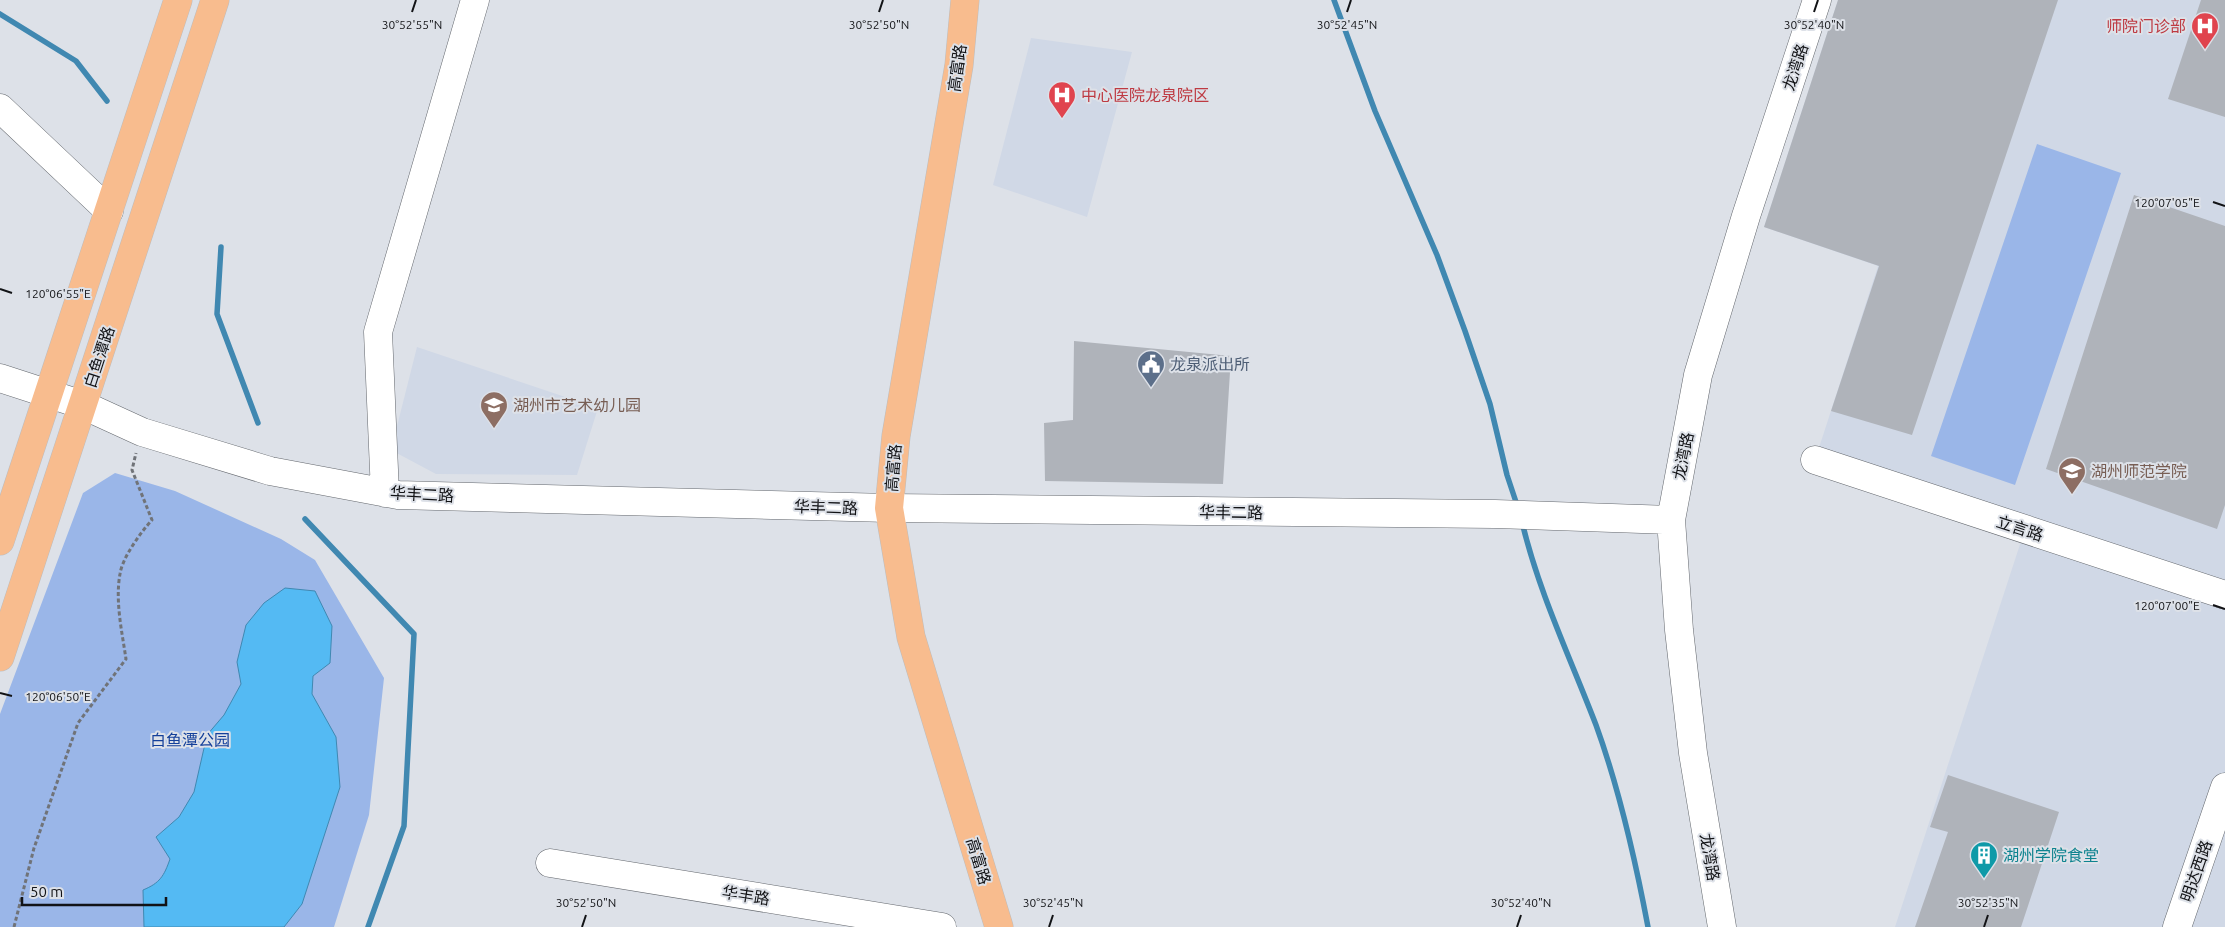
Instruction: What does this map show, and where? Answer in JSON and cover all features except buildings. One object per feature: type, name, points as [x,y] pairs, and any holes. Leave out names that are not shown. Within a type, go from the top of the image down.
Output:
[{"type":"main road","points":[[0,541],[178,0]]},
{"type":"main road","name":"白鱼潭路","points":[[0,657],[215,0]]},
{"type":"main road","name":"高富路","points":[[965,0],[959,65],[896,436],[889,508],[911,637],[999,927]]},
{"type":"street","points":[[386,493],[378,332],[474,0]]},
{"type":"street","name":"龙湾路","points":[[1722,927],[1693,754],[1679,630],[1671,520],[1698,375],[1746,216],[1817,0]]},
{"type":"street","points":[[0,108],[109,211]]},
{"type":"street","name":"华丰二路","points":[[0,378],[83,405],[142,432],[270,471],[398,495],[889,508],[1495,514],[1671,520]]},
{"type":"street","name":"立言路","points":[[1815,460],[2225,595]]},
{"type":"street","name":"明达西路","points":[[2177,927],[2219,822],[2225,787]]},
{"type":"street","name":"华丰路","points":[[550,863],[942,927]]},
{"type":"path","points":[[14,927],[34,848],[78,723],[126,659],[119,615],[120,572],[141,532],[152,520],[132,470],[142,432]]},
{"type":"shaded area","name":"湖州师范学院","points":[[1838,0],[2225,0],[2225,927],[1895,927],[2025,529],[1815,460],[1878,266],[1764,227]]},
{"type":"shaded area","name":"中心医院龙泉院区","points":[[1031,38],[1132,52],[1087,217],[993,185]]},
{"type":"shaded area","name":"湖州市艺术幼儿园","points":[[417,347],[598,408],[577,475],[436,474],[391,450]]},
{"type":"shaded area","points":[[285,588],[315,591],[332,626],[330,663],[313,676],[312,694],[336,737],[340,787],[302,904],[284,927],[144,927],[143,890],[154,885],[161,878],[170,859],[156,837],[179,817],[194,792],[207,735],[224,715],[241,684],[237,662],[246,625],[264,603]]},
{"type":"green space","points":[[2037,144],[2121,173],[2015,485],[1931,456]]},
{"type":"green space","name":"白鱼潭公园","points":[[115,473],[175,491],[281,539],[315,560],[384,678],[369,815],[334,927],[0,927],[0,714],[83,493]]},
{"type":"waterway","points":[[1334,0],[1375,111],[1437,255],[1465,331],[1490,404],[1507,475],[1518,508]]},
{"type":"waterway","points":[[0,14],[76,61],[107,101]]},
{"type":"waterway","points":[[221,247],[217,314],[258,423]]},
{"type":"waterway","points":[[305,519],[414,634],[404,826],[368,927]]},
{"type":"waterway","points":[[1522,522],[1546,600],[1605,750],[1620,800],[1648,927]]},
{"type":"place","name":"师院门诊部","points":[[2205,50]]},
{"type":"place","name":"中心医院龙泉院区","points":[[1062,119]]},
{"type":"place","name":"龙泉派出所","points":[[1151,388]]},
{"type":"place","name":"湖州市艺术幼儿园","points":[[494,429]]},
{"type":"place","name":"湖州师范学院","points":[[2072,495]]},
{"type":"place","name":"湖州学院食堂","points":[[1984,879]]}]
